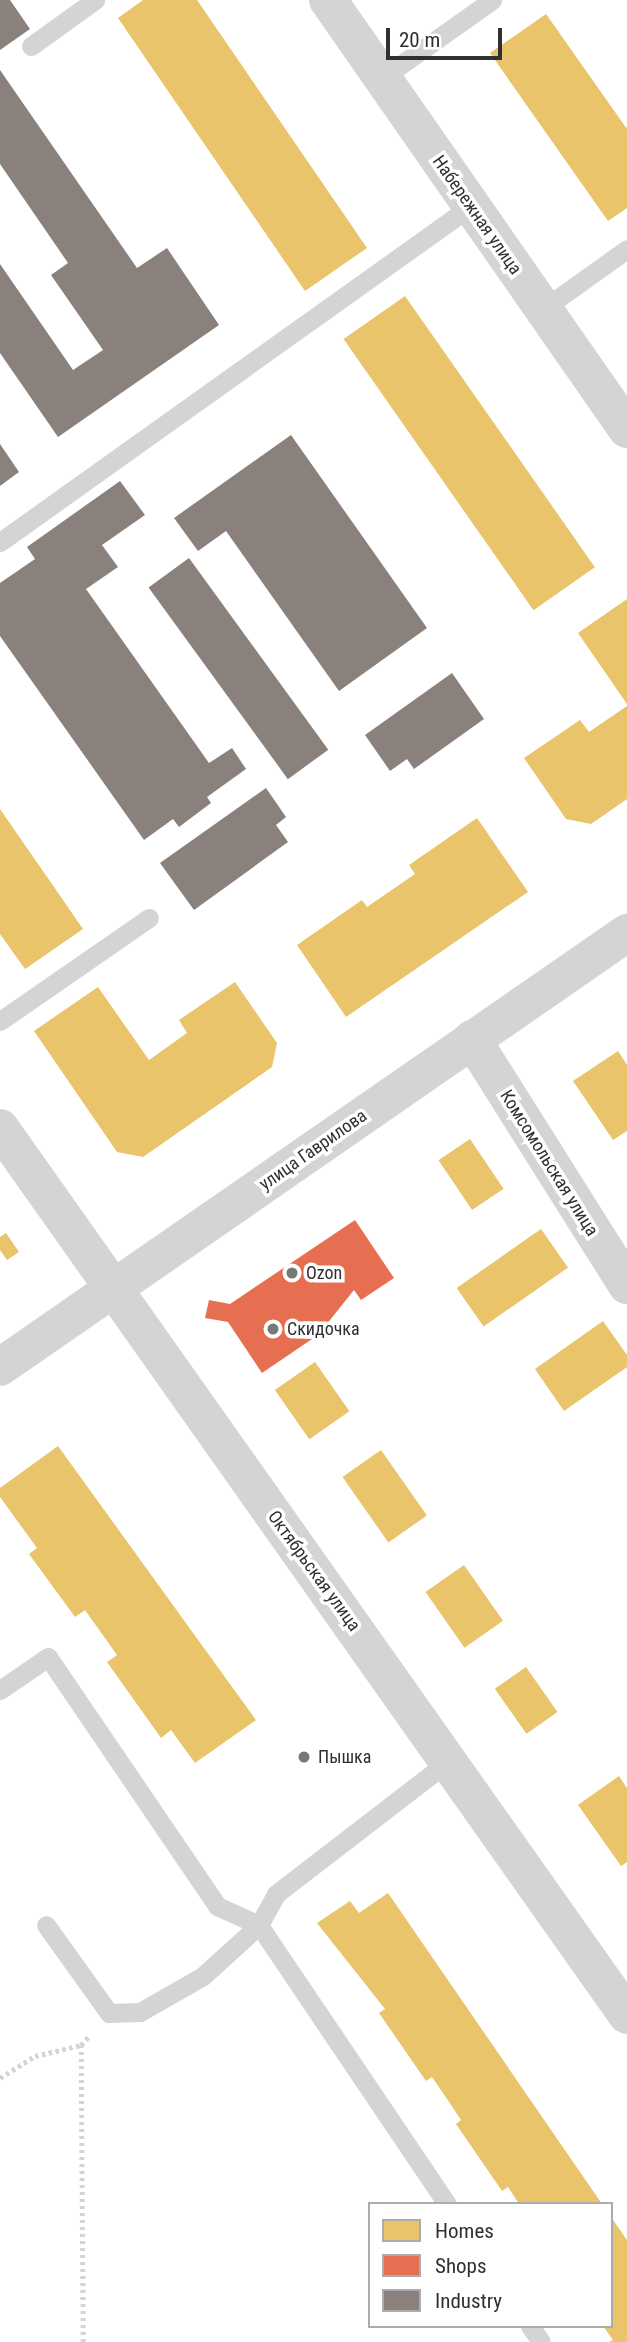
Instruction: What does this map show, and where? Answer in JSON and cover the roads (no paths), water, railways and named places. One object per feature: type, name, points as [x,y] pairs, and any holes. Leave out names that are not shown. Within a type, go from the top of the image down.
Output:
[{"type":"street","name":"Набережная улица","points":[[328,0],[627,429]]},
{"type":"street","name":"улица Гаврилова","points":[[0,1367],[627,933]]},
{"type":"street","name":"Комсомольская улица","points":[[472,1039],[627,1285]]},
{"type":"street","name":"Октябрьская улица","points":[[0,1128],[113,1290],[451,1759],[627,2015]]},
{"type":"lane","points":[[31,46],[95,0]]},
{"type":"lane","points":[[382,78],[492,0]]},
{"type":"lane","points":[[0,542],[471,206]]},
{"type":"lane","points":[[543,309],[627,249]]},
{"type":"lane","points":[[0,1021],[149,918]]},
{"type":"lane","points":[[0,1690],[48,1657],[217,1906],[259,1926],[446,2202]]},
{"type":"lane","points":[[46,1925],[109,2013],[140,2012],[203,1976],[259,1926],[276,1894],[451,1759]]},
{"type":"place","name":"Ozon","points":[[292,1273]]},
{"type":"place","name":"Скидочка","points":[[273,1329]]},
{"type":"place","name":"Пышка","points":[[304,1757]]}]
